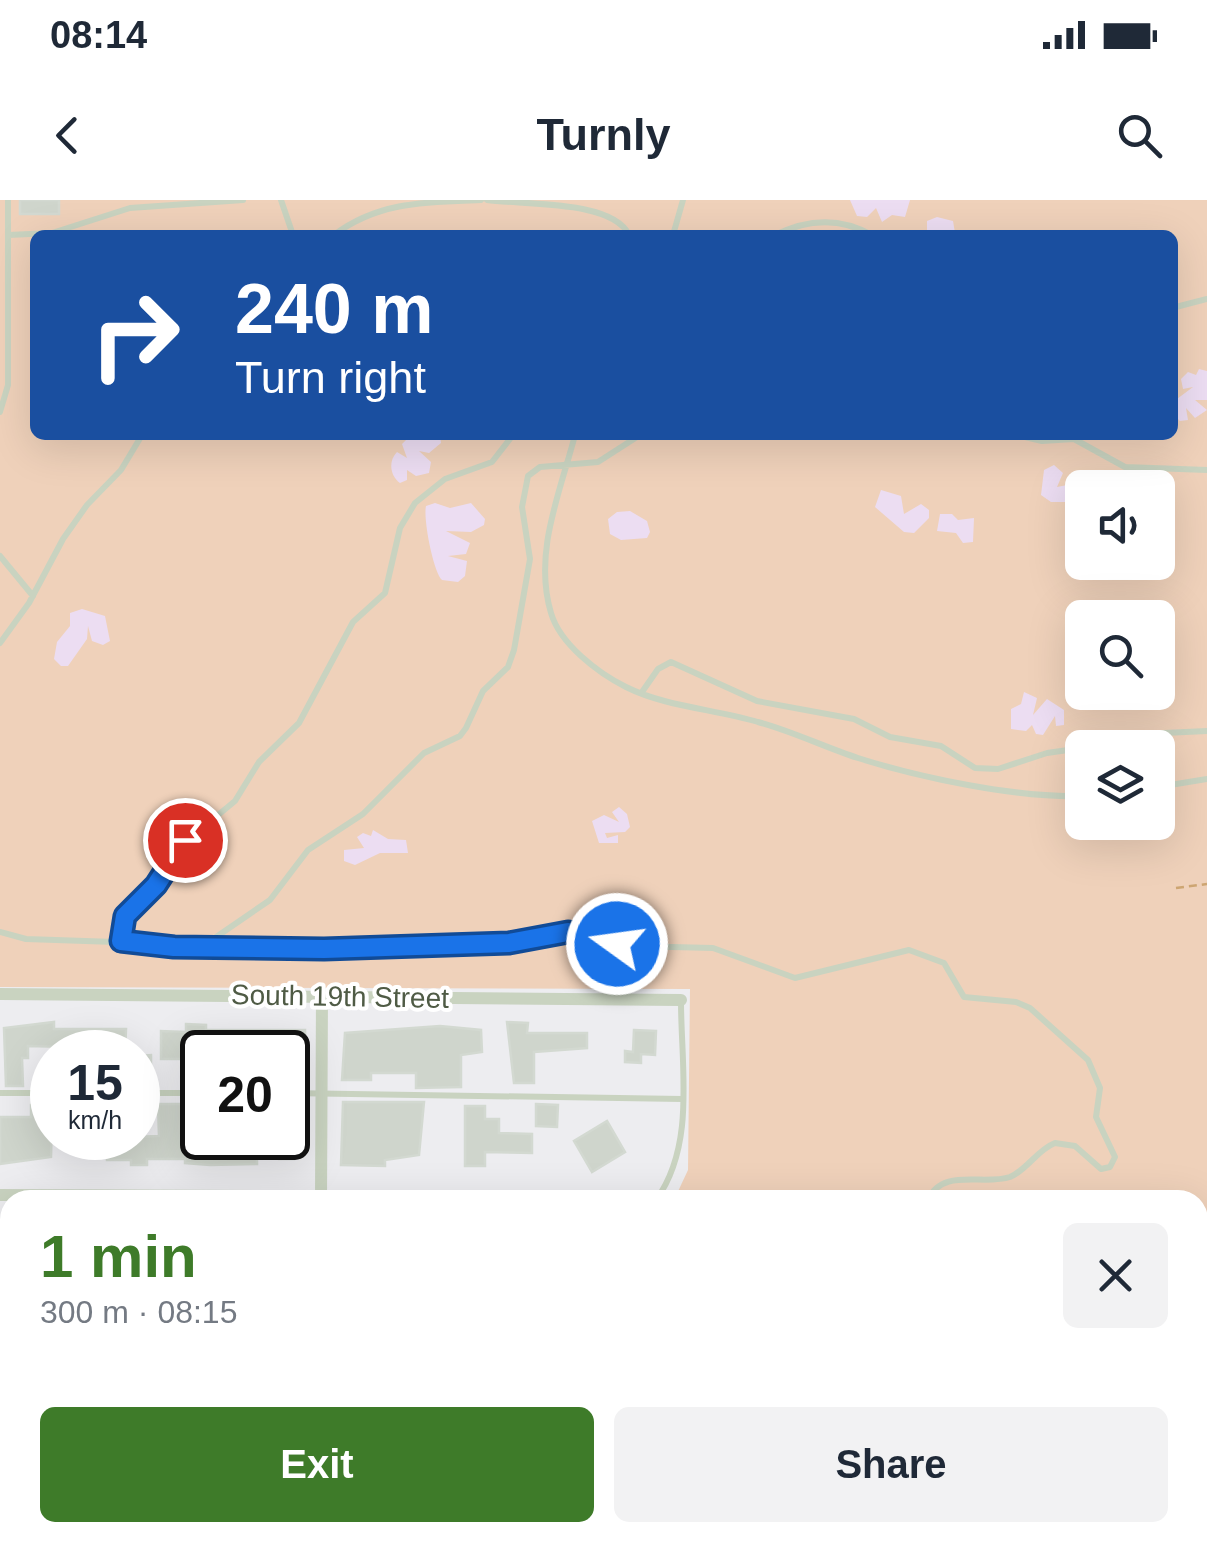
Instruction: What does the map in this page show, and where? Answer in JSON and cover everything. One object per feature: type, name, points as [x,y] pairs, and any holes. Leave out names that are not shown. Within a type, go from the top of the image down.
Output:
[{"type":"street","name":"South 19th Street","points":[[0,994],[681,1000]]},
{"type":"street","points":[[322,995],[322,1190]]},
{"type":"lane","points":[[0,412],[8,385],[8,200]]},
{"type":"lane","points":[[60,230],[130,208],[243,200]]},
{"type":"lane","points":[[281,200],[291,230]]},
{"type":"lane","points":[[342,230],[390,207],[484,200],[595,209],[617,218],[625,230]]},
{"type":"lane","points":[[675,230],[683,200]]},
{"type":"lane","points":[[787,230],[828,221],[856,230]]},
{"type":"lane","points":[[8,235],[30,233]]},
{"type":"lane","points":[[1178,306],[1207,299]]},
{"type":"lane","points":[[0,643],[33,596],[63,539],[87,504],[120,471],[139,440]]},
{"type":"lane","points":[[121,941],[125,916],[156,885],[177,849],[235,801],[259,762],[299,723],[353,622],[385,593],[400,528],[415,503],[445,479],[492,462],[509,440]]},
{"type":"lane","points":[[574,440],[549,522],[551,615],[579,654],[627,688],[759,722],[861,759],[1012,792],[1065,795]]},
{"type":"lane","points":[[203,946],[270,900],[298,860],[364,814],[426,752],[460,736],[483,691],[508,667],[514,650],[530,558],[524,482],[540,467],[598,462],[632,440]]},
{"type":"lane","points":[[1077,440],[1125,468],[1207,470]]},
{"type":"lane","points":[[0,556],[33,596]]},
{"type":"lane","points":[[642,692],[658,669],[671,662],[757,701],[854,719],[890,737],[941,746],[976,768],[998,768],[1065,749]]},
{"type":"lane","points":[[1175,733],[1207,731]]},
{"type":"lane","points":[[1175,784],[1207,779]]},
{"type":"lane","points":[[0,932],[17,938],[324,949],[493,944],[568,932],[630,946],[713,948],[795,978],[896,951],[936,956],[964,997],[1016,1002],[1030,1008],[1088,1060],[1100,1088],[1096,1117],[1116,1157],[1110,1167],[1101,1169],[1075,1146],[1055,1142],[1015,1175],[953,1180],[936,1190]]},
{"type":"lane","points":[[661,1190],[676,1160],[682,1098],[681,1000]]},
{"type":"lane","points":[[310,1092],[682,1098]]},
{"type":"lane","points":[[0,1093],[30,1093]]},
{"type":"path","points":[[1176,888],[1207,884]]},
{"type":"shaded area","points":[[0,200],[1207,200],[1207,1190],[679,1190],[688,1170],[690,989],[0,987]]},
{"type":"sand","points":[[850,200],[910,200],[905,217],[892,215],[882,222],[876,208],[867,217],[857,216]]},
{"type":"sand","points":[[937,217],[953,221],[954,230],[927,230],[927,221]]},
{"type":"sand","points":[[1199,369],[1207,371],[1207,400],[1195,400],[1207,410],[1195,418],[1186,408],[1188,420],[1180,421],[1178,398],[1193,387],[1183,389],[1181,379],[1188,372],[1196,375]]},
{"type":"sand","points":[[406,440],[441,440],[429,453],[419,451],[431,462],[429,473],[416,476],[407,470],[407,480],[397,480],[391,464],[397,452],[407,458],[402,444]]},
{"type":"sand","points":[[1054,465],[1063,473],[1057,487],[1065,485],[1065,502],[1051,502],[1041,495],[1044,470]]},
{"type":"sand","points":[[881,490],[901,496],[904,514],[921,504],[929,510],[929,518],[914,533],[904,532],[875,507]]},
{"type":"sand","points":[[435,503],[450,508],[471,503],[485,519],[484,525],[471,532],[446,531],[470,543],[466,554],[448,556],[467,561],[465,576],[458,582],[442,580],[432,556],[425,512],[426,506]]},
{"type":"sand","points":[[630,511],[647,521],[647,538],[621,540],[610,534],[608,519],[617,512]]},
{"type":"sand","points":[[940,514],[952,514],[958,520],[974,518],[973,542],[963,543],[956,533],[937,531]]},
{"type":"sand","points":[[82,609],[105,616],[110,641],[103,645],[92,641],[88,626],[87,639],[68,666],[61,666],[54,659],[57,642],[70,626],[70,613]]},
{"type":"sand","points":[[1024,692],[1037,698],[1033,715],[1047,699],[1064,710],[1064,725],[1056,726],[1055,716],[1043,735],[1036,734],[1032,725],[1026,731],[1011,729],[1011,709],[1021,704]]},
{"type":"sand","points":[[619,807],[627,814],[630,827],[625,832],[605,833],[607,838],[618,835],[618,843],[599,843],[592,821],[604,815],[619,822],[612,812]]},
{"type":"sand","points":[[373,830],[388,839],[406,840],[408,853],[380,853],[355,865],[344,861],[344,850],[364,848],[357,837],[363,833],[371,836]]},
{"type":"building","points":[[20,200],[59,200],[59,214],[20,214]]},
{"type":"building","points":[[54,1022],[54,1029],[126,1029],[30,1030],[28,1058],[22,1058],[23,1086],[6,1086],[4,1028]]},
{"type":"building","points":[[507,1022],[528,1023],[527,1033],[587,1033],[587,1048],[534,1052],[534,1083],[514,1083]]},
{"type":"building","points":[[186,1024],[206,1025],[206,1030],[186,1030]]},
{"type":"building","points":[[440,1026],[481,1030],[482,1052],[461,1055],[461,1087],[416,1088],[416,1073],[371,1073],[371,1080],[342,1080],[345,1033]]},
{"type":"building","points":[[634,1030],[656,1031],[655,1055],[641,1054],[641,1063],[625,1062],[625,1051],[633,1052]]},
{"type":"building","points":[[161,1031],[180,1032],[180,1059],[161,1059]]},
{"type":"building","points":[[343,1102],[424,1102],[419,1155],[385,1160],[385,1166],[341,1165]]},
{"type":"building","points":[[160,1104],[180,1104],[180,1159],[160,1159]]},
{"type":"building","points":[[536,1104],[558,1105],[557,1127],[536,1126]]},
{"type":"building","points":[[465,1106],[485,1106],[485,1119],[499,1119],[499,1133],[532,1134],[532,1153],[485,1152],[485,1166],[465,1166]]},
{"type":"building","points":[[0,1117],[30,1117],[30,1160],[0,1164]]},
{"type":"building","points":[[607,1121],[625,1152],[592,1172],[574,1141]]},
{"type":"building","points":[[131,1160],[147,1160],[147,1165],[131,1165]]},
{"type":"building","points":[[185,1160],[257,1160],[257,1164]]},
{"type":"route","points":[[185,840],[156,885],[125,916],[121,941],[188,948],[289,945],[324,949],[509,943],[568,932],[617,944]]}]
